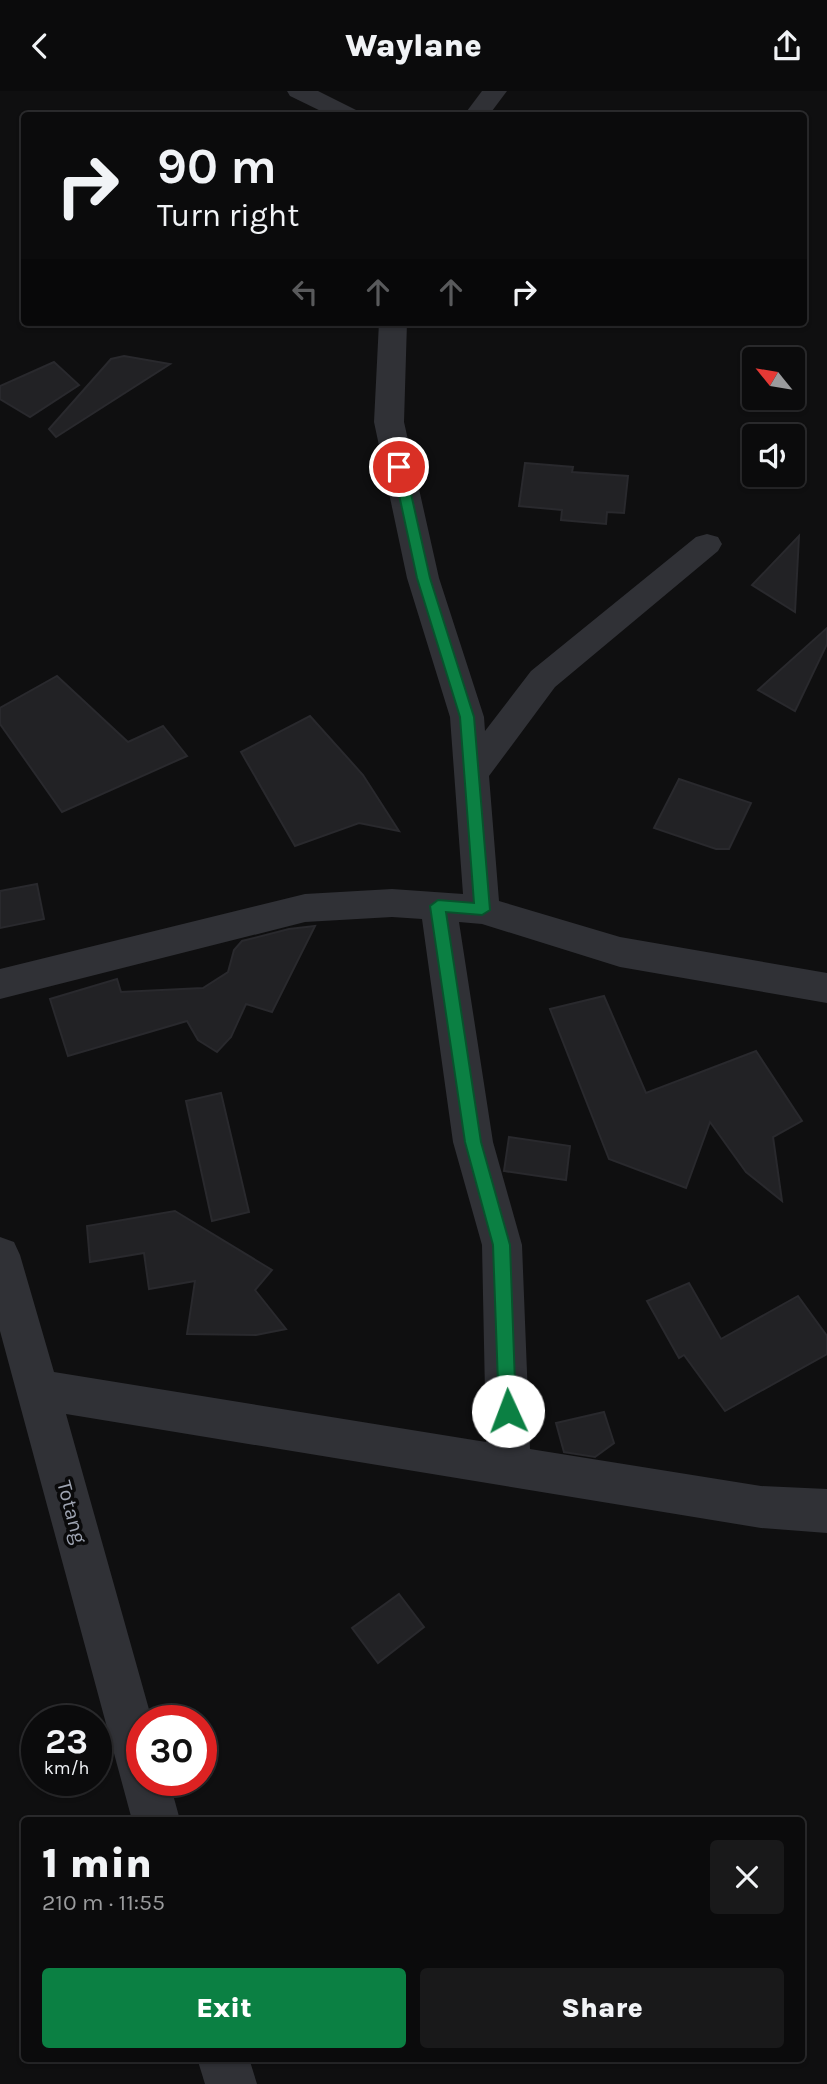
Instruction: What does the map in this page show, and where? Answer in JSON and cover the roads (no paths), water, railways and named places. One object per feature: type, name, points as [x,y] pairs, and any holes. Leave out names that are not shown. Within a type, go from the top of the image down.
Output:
[{"type":"street","points":[[299,91],[341,112]]},
{"type":"street","points":[[478,112],[495,91]]},
{"type":"street","points":[[393,326],[390,422],[423,578],[467,717],[482,910]]},
{"type":"street","points":[[471,774],[543,679],[707,544]]},
{"type":"street","points":[[0,984],[305,908],[392,903],[482,910],[620,952],[827,988]]},
{"type":"street","points":[[438,906],[473,1142],[502,1245],[509,1466]]},
{"type":"street","name":"Totang","points":[[0,1255],[126,1709]]},
{"type":"street","points":[[39,1390],[761,1507],[827,1511]]},
{"type":"street","points":[[149,1796],[155,1817]]},
{"type":"street","points":[[224,2062],[231,2084]]}]
